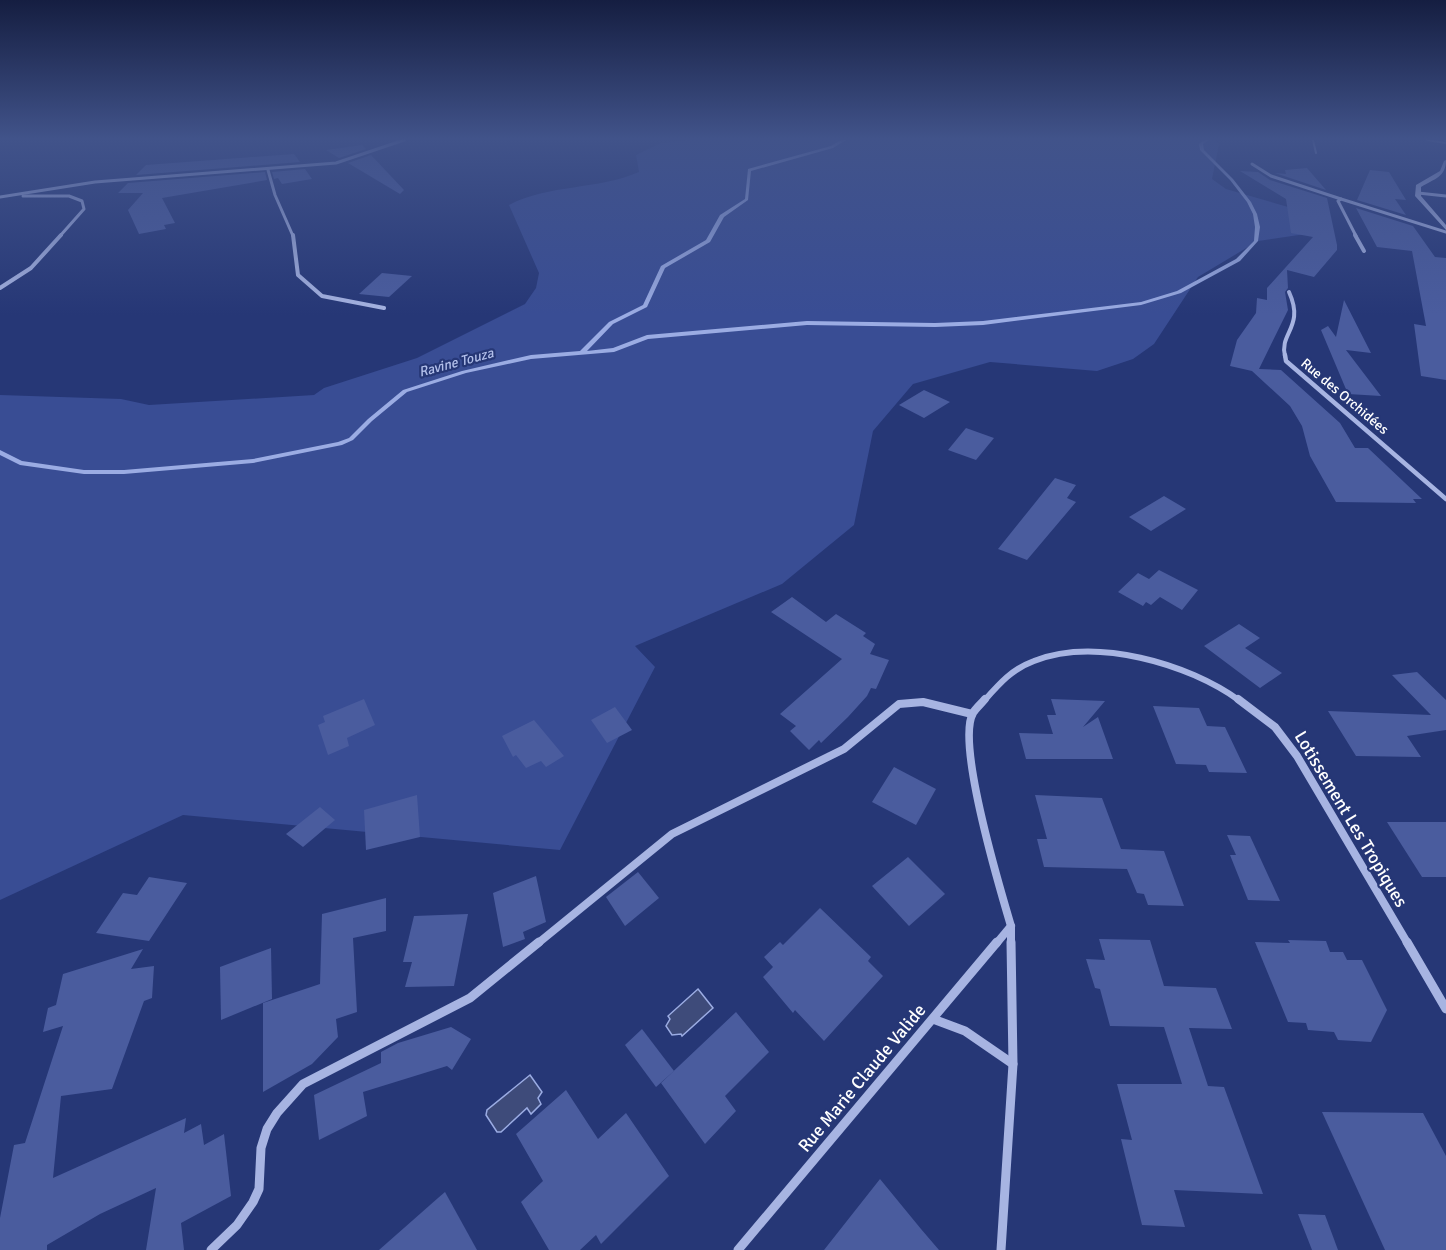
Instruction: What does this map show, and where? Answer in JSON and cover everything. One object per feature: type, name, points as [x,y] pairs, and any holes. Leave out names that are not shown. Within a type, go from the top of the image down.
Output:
[{"type":"street","points":[[0,288],[31,268],[84,209],[82,201],[75,198]]},
{"type":"street","points":[[277,198],[292,229],[298,275],[322,296],[384,308]]},
{"type":"street","points":[[1422,198],[1446,230]]},
{"type":"street","points":[[1364,251],[1338,201],[1341,199],[1446,230]]},
{"type":"street","name":"Rue des Orchidées","points":[[1289,291],[1296,305],[1297,322],[1282,348],[1286,361],[1446,499]]},
{"type":"street","name":"Lotissement Les Tropiques","points":[[972,714],[1006,676],[1033,661],[1071,651],[1154,661],[1190,672],[1221,687],[1275,727],[1297,756],[1446,1009]]},
{"type":"street","points":[[211,1250],[246,1215],[258,1192],[262,1146],[269,1124],[282,1104],[303,1083],[470,998],[672,834],[844,749],[899,705],[923,702],[972,714],[969,736],[981,820],[1011,926],[1013,1065],[1000,1250]]},
{"type":"street","name":"Rue Marie Claude Valide","points":[[738,1250],[1011,926]]},
{"type":"street","points":[[933,1019],[965,1031],[1013,1065]]},
{"type":"shaded area","points":[[523,198],[1258,198],[1288,207],[1319,232],[1258,241],[1198,277],[1154,344],[1133,359],[1097,371],[990,362],[913,384],[873,431],[854,525],[782,584],[635,646],[655,667],[560,850],[183,815],[0,900],[0,395],[121,399],[149,405],[314,395],[324,388],[417,358],[525,304],[536,288],[539,273],[509,205]]},
{"type":"shaded area","points":[[698,989],[713,1008],[682,1036],[681,1034],[672,1035],[666,1026],[670,1019],[668,1016]]},
{"type":"shaded area","points":[[530,1075],[542,1092],[538,1098],[541,1104],[531,1114],[527,1108],[501,1132],[497,1132],[486,1115],[487,1110]]},
{"type":"building","points":[[138,198],[162,198],[175,223],[164,225],[166,229],[139,234],[128,210]]},
{"type":"building","points":[[1327,198],[1337,250],[1314,277],[1287,270],[1288,288],[1285,292],[1288,310],[1259,369],[1281,370],[1340,423],[1355,448],[1368,448],[1422,499],[1413,499],[1416,503],[1336,502],[1310,456],[1302,426],[1290,406],[1252,371],[1230,366],[1237,340],[1256,313],[1257,298],[1267,300],[1267,288],[1313,237],[1291,233],[1286,199]]},
{"type":"building","points":[[1405,198],[1406,200],[1395,199],[1406,215],[1357,200]]},
{"type":"building","points":[[1356,208],[1413,226],[1435,257],[1446,258],[1446,380],[1421,376],[1414,324],[1426,326],[1412,251],[1377,247]]},
{"type":"building","points":[[382,273],[412,276],[389,297],[359,294]]},
{"type":"building","points":[[1344,300],[1371,353],[1346,350],[1381,396],[1348,394],[1321,330],[1328,326],[1336,337]]},
{"type":"building","points":[[924,390],[950,402],[924,418],[899,405]]},
{"type":"building","points":[[966,428],[994,438],[976,460],[948,450]]},
{"type":"building","points":[[1055,478],[1076,485],[1067,498],[1076,502],[1027,560],[998,549]]},
{"type":"building","points":[[1164,496],[1186,509],[1151,531],[1129,517]]},
{"type":"building","points":[[1159,570],[1198,590],[1182,610],[1160,597],[1151,605],[1146,602],[1143,606],[1118,592],[1138,573],[1149,579]]},
{"type":"building","points":[[792,597],[826,622],[836,614],[866,633],[863,636],[875,644],[870,654],[889,660],[876,689],[871,688],[867,696],[848,717],[821,743],[819,740],[809,750],[790,731],[796,726],[780,714],[842,659],[771,612]]},
{"type":"building","points":[[1239,624],[1260,638],[1245,648],[1282,673],[1260,688],[1204,646]]},
{"type":"building","points":[[1417,672],[1446,700],[1446,730],[1407,736],[1421,757],[1356,756],[1328,711],[1431,715],[1392,675]]},
{"type":"building","points":[[364,699],[375,725],[347,738],[349,746],[328,755],[318,725],[325,722],[323,716]]},
{"type":"building","points":[[1051,699],[1105,701],[1083,727],[1098,717],[1113,759],[1026,759],[1019,733],[1053,734],[1047,715],[1056,715]]},
{"type":"building","points":[[1153,706],[1199,708],[1207,726],[1225,727],[1247,773],[1209,772],[1206,765],[1176,764]]},
{"type":"building","points":[[615,707],[632,730],[607,743],[591,720]]},
{"type":"building","points":[[534,720],[564,756],[546,767],[541,761],[526,768],[516,755],[513,757],[502,736]]},
{"type":"building","points":[[894,767],[936,789],[916,825],[872,802]]},
{"type":"building","points":[[417,795],[420,837],[366,850],[364,810]]},
{"type":"building","points":[[1035,795],[1102,798],[1121,849],[1164,851],[1184,906],[1148,905],[1144,894],[1137,893],[1127,869],[1044,867],[1037,839],[1047,839]]},
{"type":"building","points":[[320,807],[335,820],[303,847],[286,834]]},
{"type":"building","points":[[1387,822],[1446,822],[1446,877],[1422,877]]},
{"type":"building","points":[[1227,835],[1250,836],[1280,901],[1248,900],[1230,855],[1236,855]]},
{"type":"building","points":[[908,857],[945,894],[909,926],[872,886]]},
{"type":"building","points":[[638,872],[659,898],[625,926],[606,897]]},
{"type":"building","points":[[536,876],[546,922],[523,932],[525,939],[503,947],[493,893]]},
{"type":"building","points":[[149,877],[187,883],[149,941],[96,933],[123,893],[137,895]]},
{"type":"building","points":[[386,898],[386,931],[353,938],[357,1012],[336,1019],[338,1037],[312,1064],[263,1092],[263,1003],[320,984],[322,914]]},
{"type":"building","points":[[820,908],[871,957],[868,961],[883,976],[824,1041],[795,1010],[793,1013],[763,977],[773,967],[764,957],[780,942],[783,945]]},
{"type":"building","points":[[468,914],[454,986],[405,987],[412,962],[403,962],[414,916]]},
{"type":"building","points":[[1099,939],[1150,940],[1164,986],[1216,988],[1232,1029],[1189,1028],[1208,1086],[1224,1087],[1263,1194],[1174,1190],[1185,1227],[1142,1225],[1121,1139],[1132,1140],[1117,1084],[1182,1084],[1164,1027],[1110,1026],[1100,989],[1095,988],[1086,959],[1105,960]]},
{"type":"building","points":[[1288,940],[1326,941],[1330,952],[1343,952],[1347,960],[1362,960],[1387,1010],[1371,1042],[1338,1040],[1334,1032],[1308,1030],[1306,1023],[1288,1022],[1255,942],[1290,943]]},
{"type":"building","points":[[271,948],[272,999],[221,1020],[220,967]]},
{"type":"building","points":[[143,949],[131,969],[154,966],[152,998],[144,1001],[112,1089],[61,1096],[53,1178],[186,1118],[184,1133],[201,1124],[204,1145],[224,1134],[231,1196],[181,1223],[184,1250],[146,1250],[156,1188],[100,1214],[47,1245],[47,1250],[0,1250],[0,1218],[14,1145],[25,1143],[63,1026],[43,1032],[48,1008],[56,1005],[63,974]]},
{"type":"building","points":[[736,1012],[769,1052],[725,1096],[736,1111],[705,1144],[661,1083]]},
{"type":"building","points":[[451,1027],[471,1039],[452,1070],[447,1066],[363,1092],[367,1116],[319,1140],[314,1095],[381,1063],[381,1052],[398,1043]]},
{"type":"building","points":[[642,1029],[674,1071],[656,1087],[625,1045]]},
{"type":"building","points":[[566,1090],[598,1139],[626,1113],[669,1176],[601,1244],[596,1235],[580,1250],[549,1250],[521,1202],[543,1181],[516,1134]]},
{"type":"building","points":[[1322,1112],[1423,1113],[1446,1156],[1446,1250],[1385,1250]]},
{"type":"building","points":[[880,1179],[921,1229],[939,1250],[824,1250]]},
{"type":"building","points":[[445,1192],[477,1250],[379,1250],[438,1198]]},
{"type":"building","points":[[1298,1214],[1325,1215],[1338,1250],[1312,1250]]},
{"type":"waterway","name":"Ravine Touza","points":[[583,351],[611,323],[645,306],[663,267],[708,241],[722,216],[747,198]]},
{"type":"waterway","points":[[0,452],[20,463],[84,472],[124,472],[253,461],[340,444],[351,439],[405,391],[464,372],[531,357],[614,350],[647,337],[807,323],[935,325],[983,323],[1141,303],[1179,292],[1238,260],[1256,241],[1255,214],[1247,198]]}]
